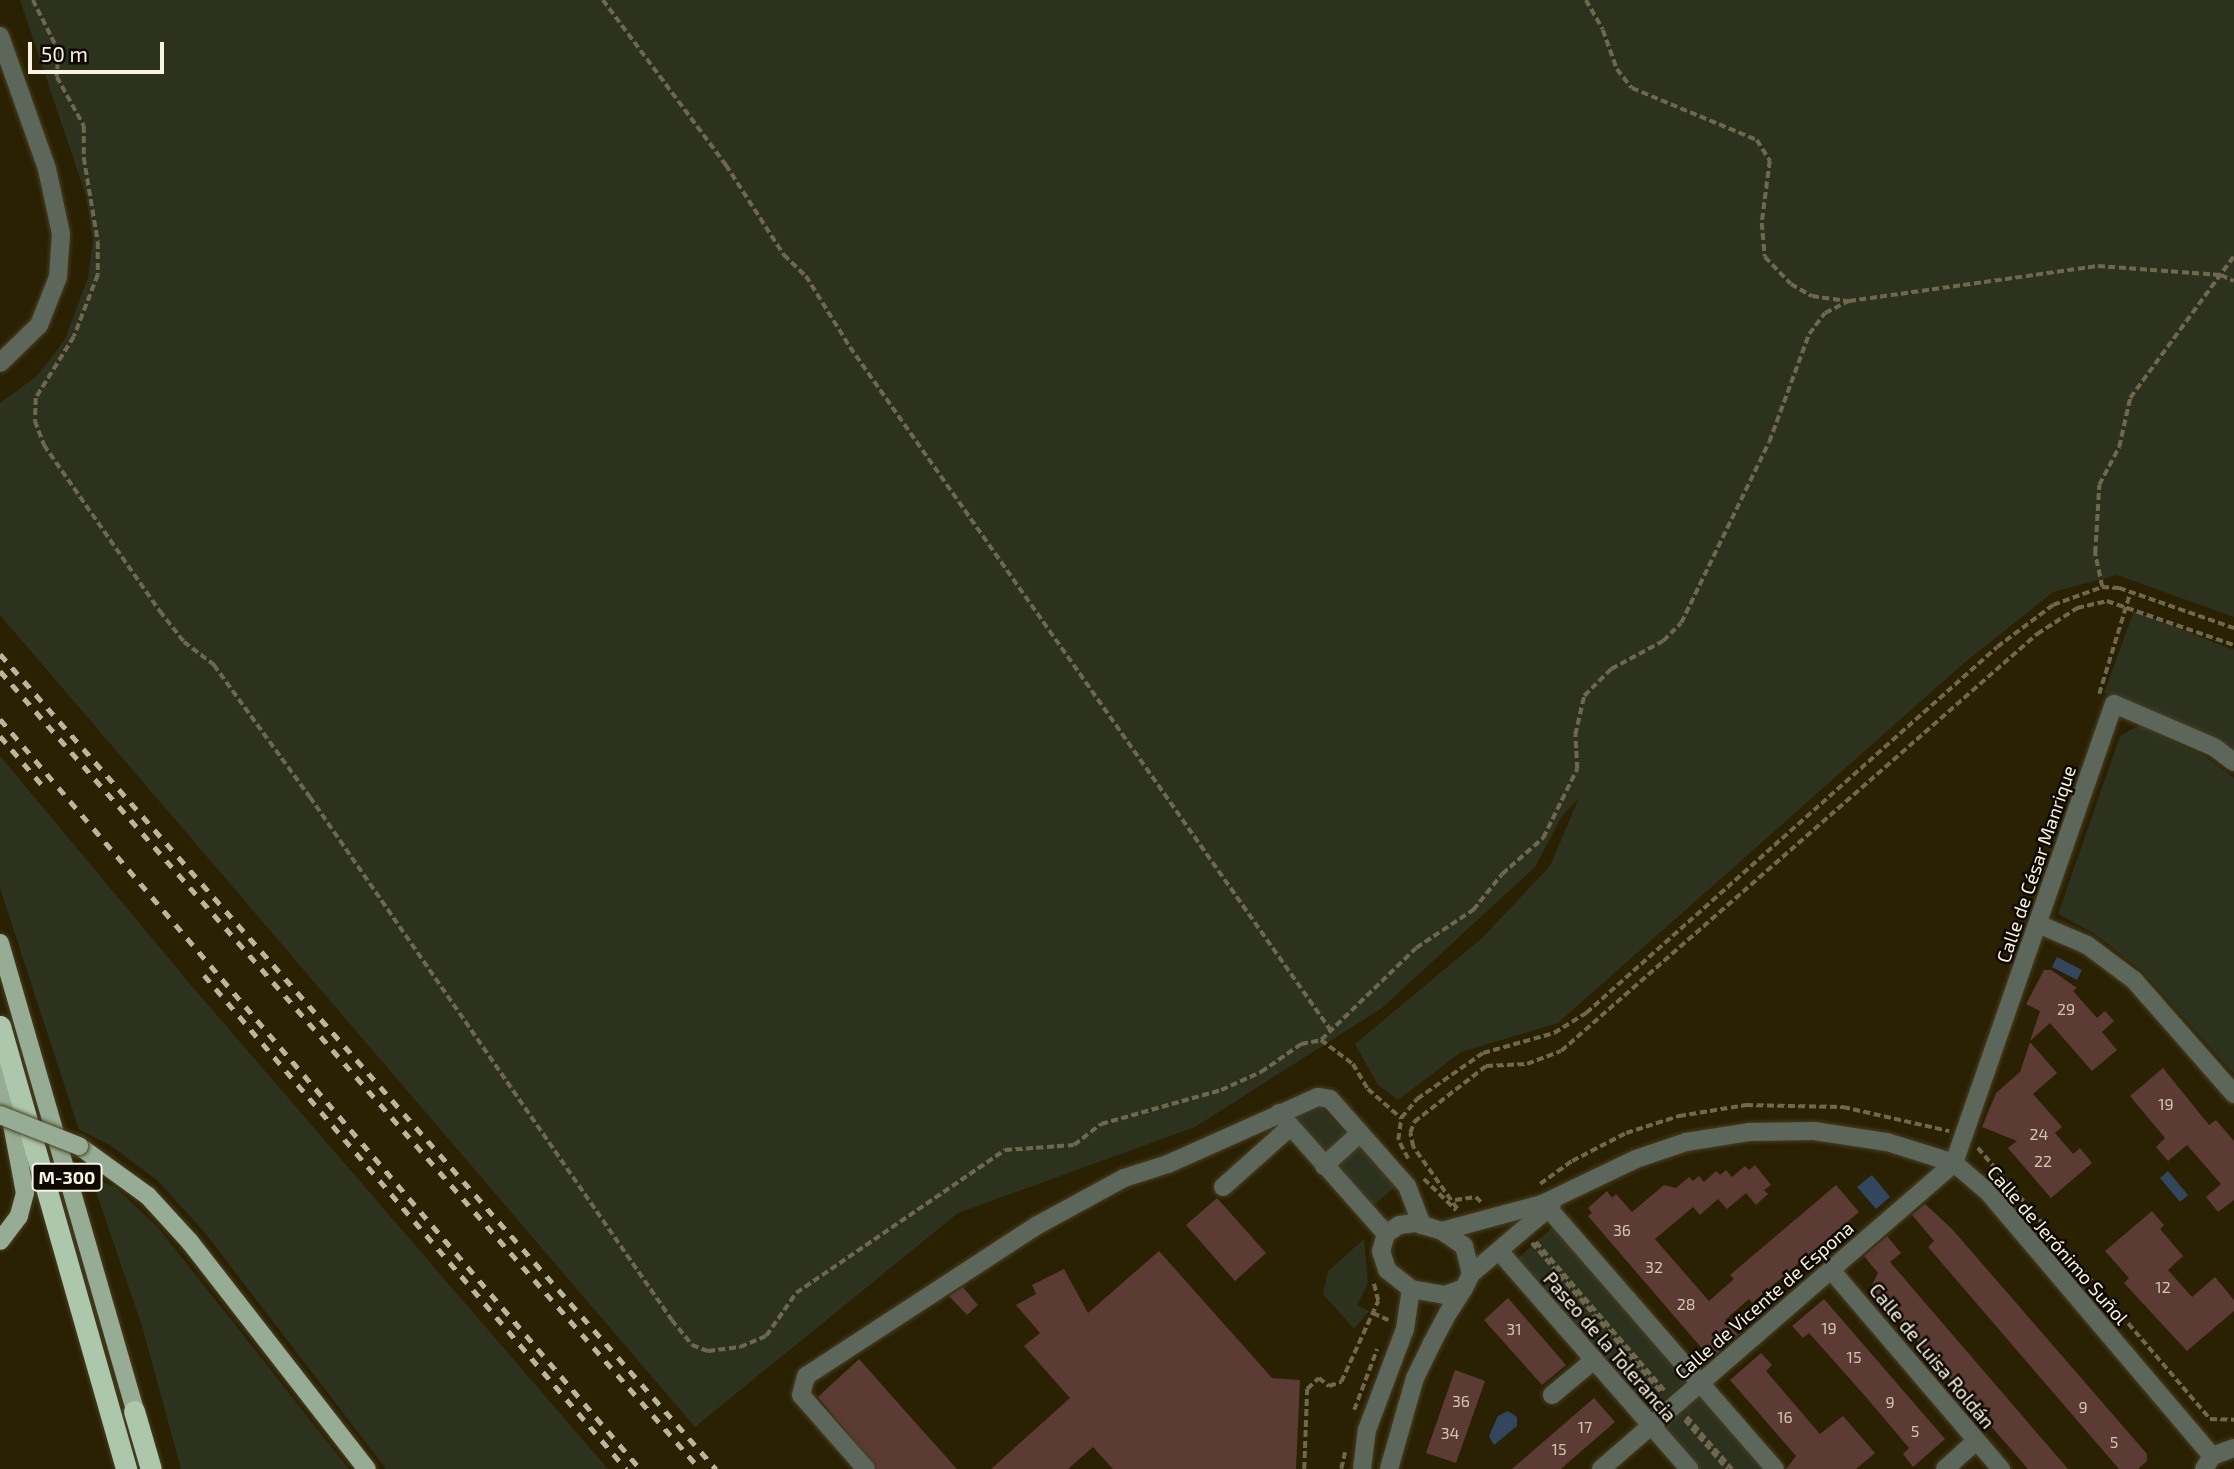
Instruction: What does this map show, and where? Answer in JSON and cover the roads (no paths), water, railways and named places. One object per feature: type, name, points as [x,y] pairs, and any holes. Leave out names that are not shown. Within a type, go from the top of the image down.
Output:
[{"type":"highway","name":"M-300","points":[[0,1026],[126,1469]]},
{"type":"highway","name":"M-300","points":[[134,1412],[153,1469]]},
{"type":"main road","name":"M-300","points":[[0,943],[134,1412]]},
{"type":"main road","points":[[0,1061],[25,1193],[19,1216],[0,1241]]},
{"type":"main road","points":[[0,1115],[79,1146],[138,1187],[190,1242],[367,1469]]},
{"type":"street","points":[[0,36],[47,169],[61,234],[58,277],[39,325],[0,363]]},
{"type":"street","name":"Calle de César Manrique","points":[[1954,1163],[2114,704],[2138,711],[2214,747],[2234,762]]},
{"type":"street","points":[[2038,924],[2087,945],[2134,979],[2234,1094]]},
{"type":"street","points":[[866,1469],[801,1395],[806,1376],[1036,1226],[1124,1178],[1168,1164],[1279,1112],[1318,1097],[1330,1099],[1408,1186],[1422,1225]]},
{"type":"street","points":[[1279,1112],[1289,1128],[1386,1234]]},
{"type":"street","points":[[1223,1187],[1289,1128]]},
{"type":"street","name":"Calle de Jerónimo Suñol","points":[[1443,1231],[1464,1216],[1542,1204],[1584,1182],[1686,1142],[1750,1132],[1814,1131],[1887,1142],[1954,1163],[1988,1192],[2208,1463]]},
{"type":"street","points":[[1324,1166],[1360,1133]]},
{"type":"street","name":"Calle de Vicente de Espona","points":[[1601,1469],[1954,1163]]},
{"type":"street","name":"Calle de Jerónimo Suñol","points":[[1468,1281],[1500,1252],[1527,1235],[1548,1208],[1584,1182]]},
{"type":"street","points":[[1548,1208],[1775,1469]]},
{"type":"street","points":[[1389,1469],[1393,1441],[1415,1378],[1468,1281],[1464,1246],[1443,1231],[1422,1225],[1399,1225],[1386,1234],[1381,1251],[1387,1270],[1411,1289],[1445,1295],[1468,1281]]},
{"type":"street","name":"Paseo de la Tolerancia","points":[[1500,1252],[1689,1469]]},
{"type":"street","name":"Calle de Luisa Roldán","points":[[1831,1270],[2001,1469]]},
{"type":"street","points":[[1362,1469],[1367,1430],[1405,1329],[1411,1289]]},
{"type":"street","points":[[1552,1395],[1594,1360]]},
{"type":"street","points":[[1945,1469],[1976,1441]]},
{"type":"street","points":[[2208,1463],[2234,1448]]},
{"type":"water","points":[[2057,957],[2082,970],[2077,980],[2052,967]]},
{"type":"water","points":[[2168,1171],[2188,1195],[2180,1202],[2160,1178]]},
{"type":"water","points":[[1872,1175],[1890,1197],[1876,1209],[1857,1187]]},
{"type":"water","points":[[1508,1411],[1517,1417],[1517,1426],[1494,1445],[1489,1436],[1498,1416]]},
{"type":"railway","points":[[0,654],[716,1469]]},
{"type":"railway","points":[[0,671],[700,1469]]},
{"type":"railway","points":[[0,719],[640,1469]]},
{"type":"railway","points":[[0,736],[43,786]]},
{"type":"railway","points":[[204,975],[626,1469]]}]
